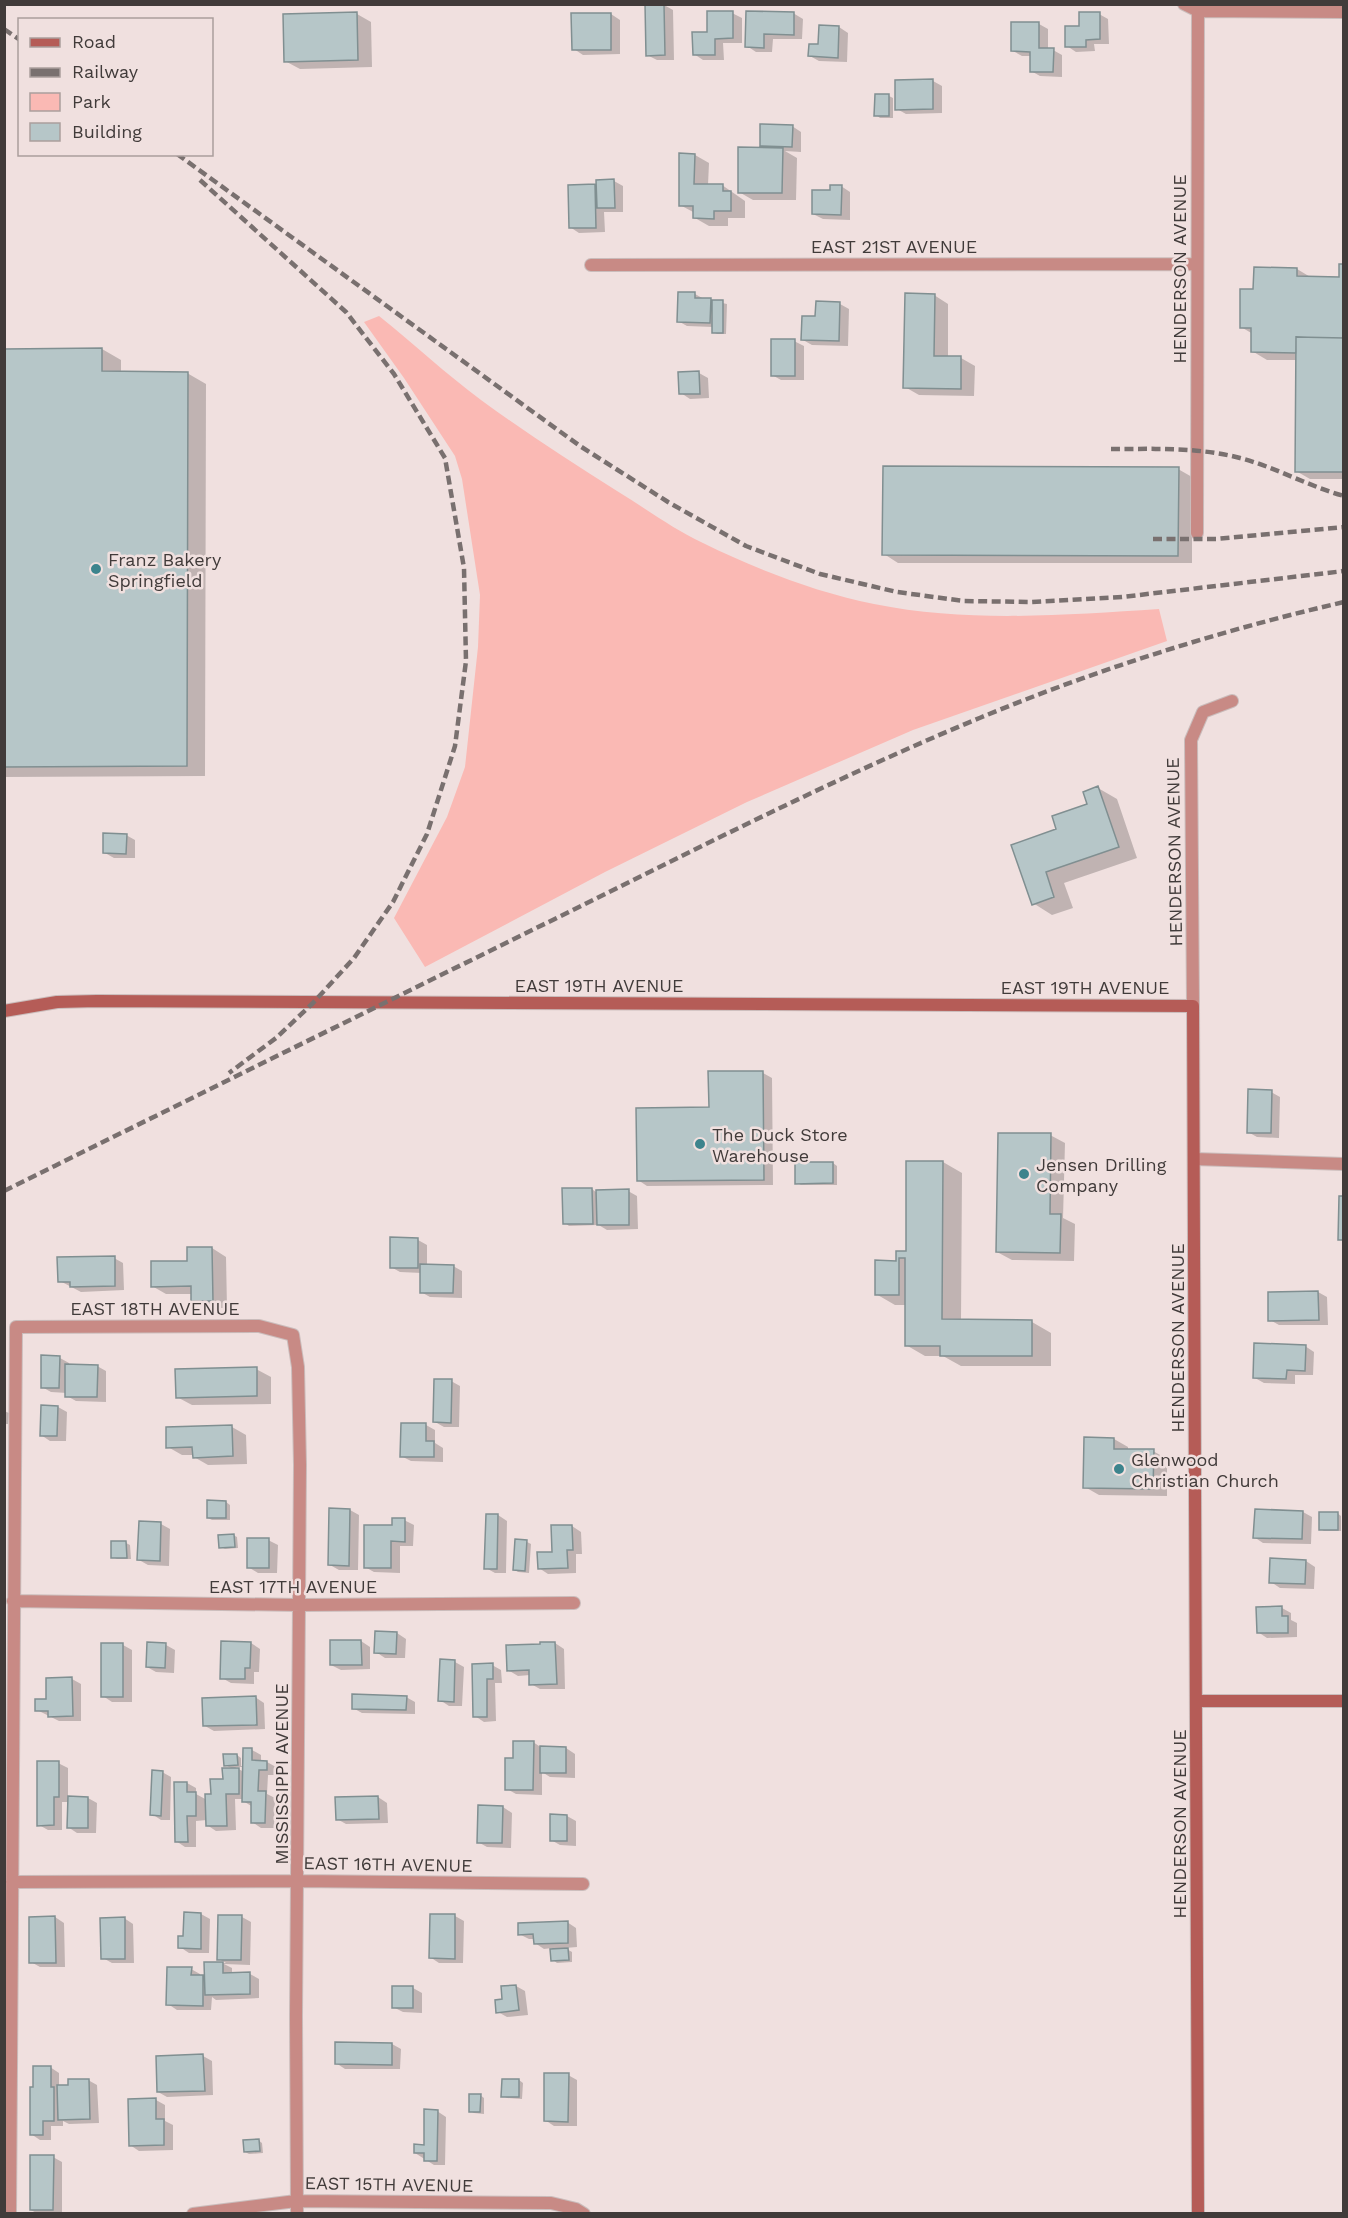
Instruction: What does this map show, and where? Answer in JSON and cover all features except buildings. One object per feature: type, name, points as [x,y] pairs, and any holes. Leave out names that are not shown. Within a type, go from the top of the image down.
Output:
[{"type":"street","points":[[1184,4],[1198,8],[1344,12]]},
{"type":"street","name":"HENDERSON AVENUE","points":[[1197,533],[1198,8]]},
{"type":"street","name":"EAST 21ST AVENUE","points":[[591,265],[1197,264]]},
{"type":"street","name":"HENDERSON AVENUE","points":[[1198,2214],[1191,740],[1203,712],[1232,700]]},
{"type":"street","name":"EAST 19TH AVENUE","points":[[4,1011],[57,1002],[97,1001],[1193,1006]]},
{"type":"street","points":[[1194,1159],[1344,1164]]},
{"type":"street","name":"EAST 18TH AVENUE","points":[[13,1601],[16,1327],[259,1326],[293,1335]]},
{"type":"street","name":"MISSISSIPPI AVENUE","points":[[293,1335],[298,1378],[300,1605],[296,2207]]},
{"type":"street","points":[[10,2214],[13,1601]]},
{"type":"street","name":"EAST 17TH AVENUE","points":[[13,1601],[300,1605],[574,1603]]},
{"type":"street","points":[[1197,1701],[1344,1701]]},
{"type":"street","name":"EAST 16TH AVENUE","points":[[12,1882],[298,1881],[583,1884]]},
{"type":"street","name":"EAST 15TH AVENUE","points":[[193,2214],[296,2207],[551,2203],[576,2208],[584,2214]]},
{"type":"green space","points":[[379,316],[468,390],[548,447],[681,531],[723,553],[765,571],[852,599],[945,614],[1016,616],[1159,609],[1167,641],[913,730],[747,802],[605,872],[425,967],[394,918],[447,817],[465,767],[478,647],[480,595],[462,479],[455,456],[364,322]]},
{"type":"railway","points":[[4,29],[18,39]]},
{"type":"railway","points":[[180,156],[580,446],[668,502],[746,546],[820,574],[897,592],[964,601],[1032,602],[1122,597],[1344,571]]},
{"type":"railway","points":[[200,180],[346,312],[394,374],[445,458],[464,568],[466,661],[455,746],[427,834],[393,902],[354,958],[313,1003],[276,1038],[229,1073]]},
{"type":"railway","points":[[1111,449],[1176,449],[1224,454],[1279,471],[1344,496]]},
{"type":"railway","points":[[1153,539],[1216,539],[1344,527]]},
{"type":"railway","points":[[4,1191],[735,830],[946,732],[1127,663],[1213,636],[1344,602]]},
{"type":"place","name":"Franz Bakery Springfield","points":[[96,569]]},
{"type":"place","name":"The Duck Store Warehouse","points":[[700,1144]]},
{"type":"place","name":"Jensen Drilling Company","points":[[1024,1174]]},
{"type":"place","name":"Glenwood Christian Church","points":[[1119,1469]]}]
